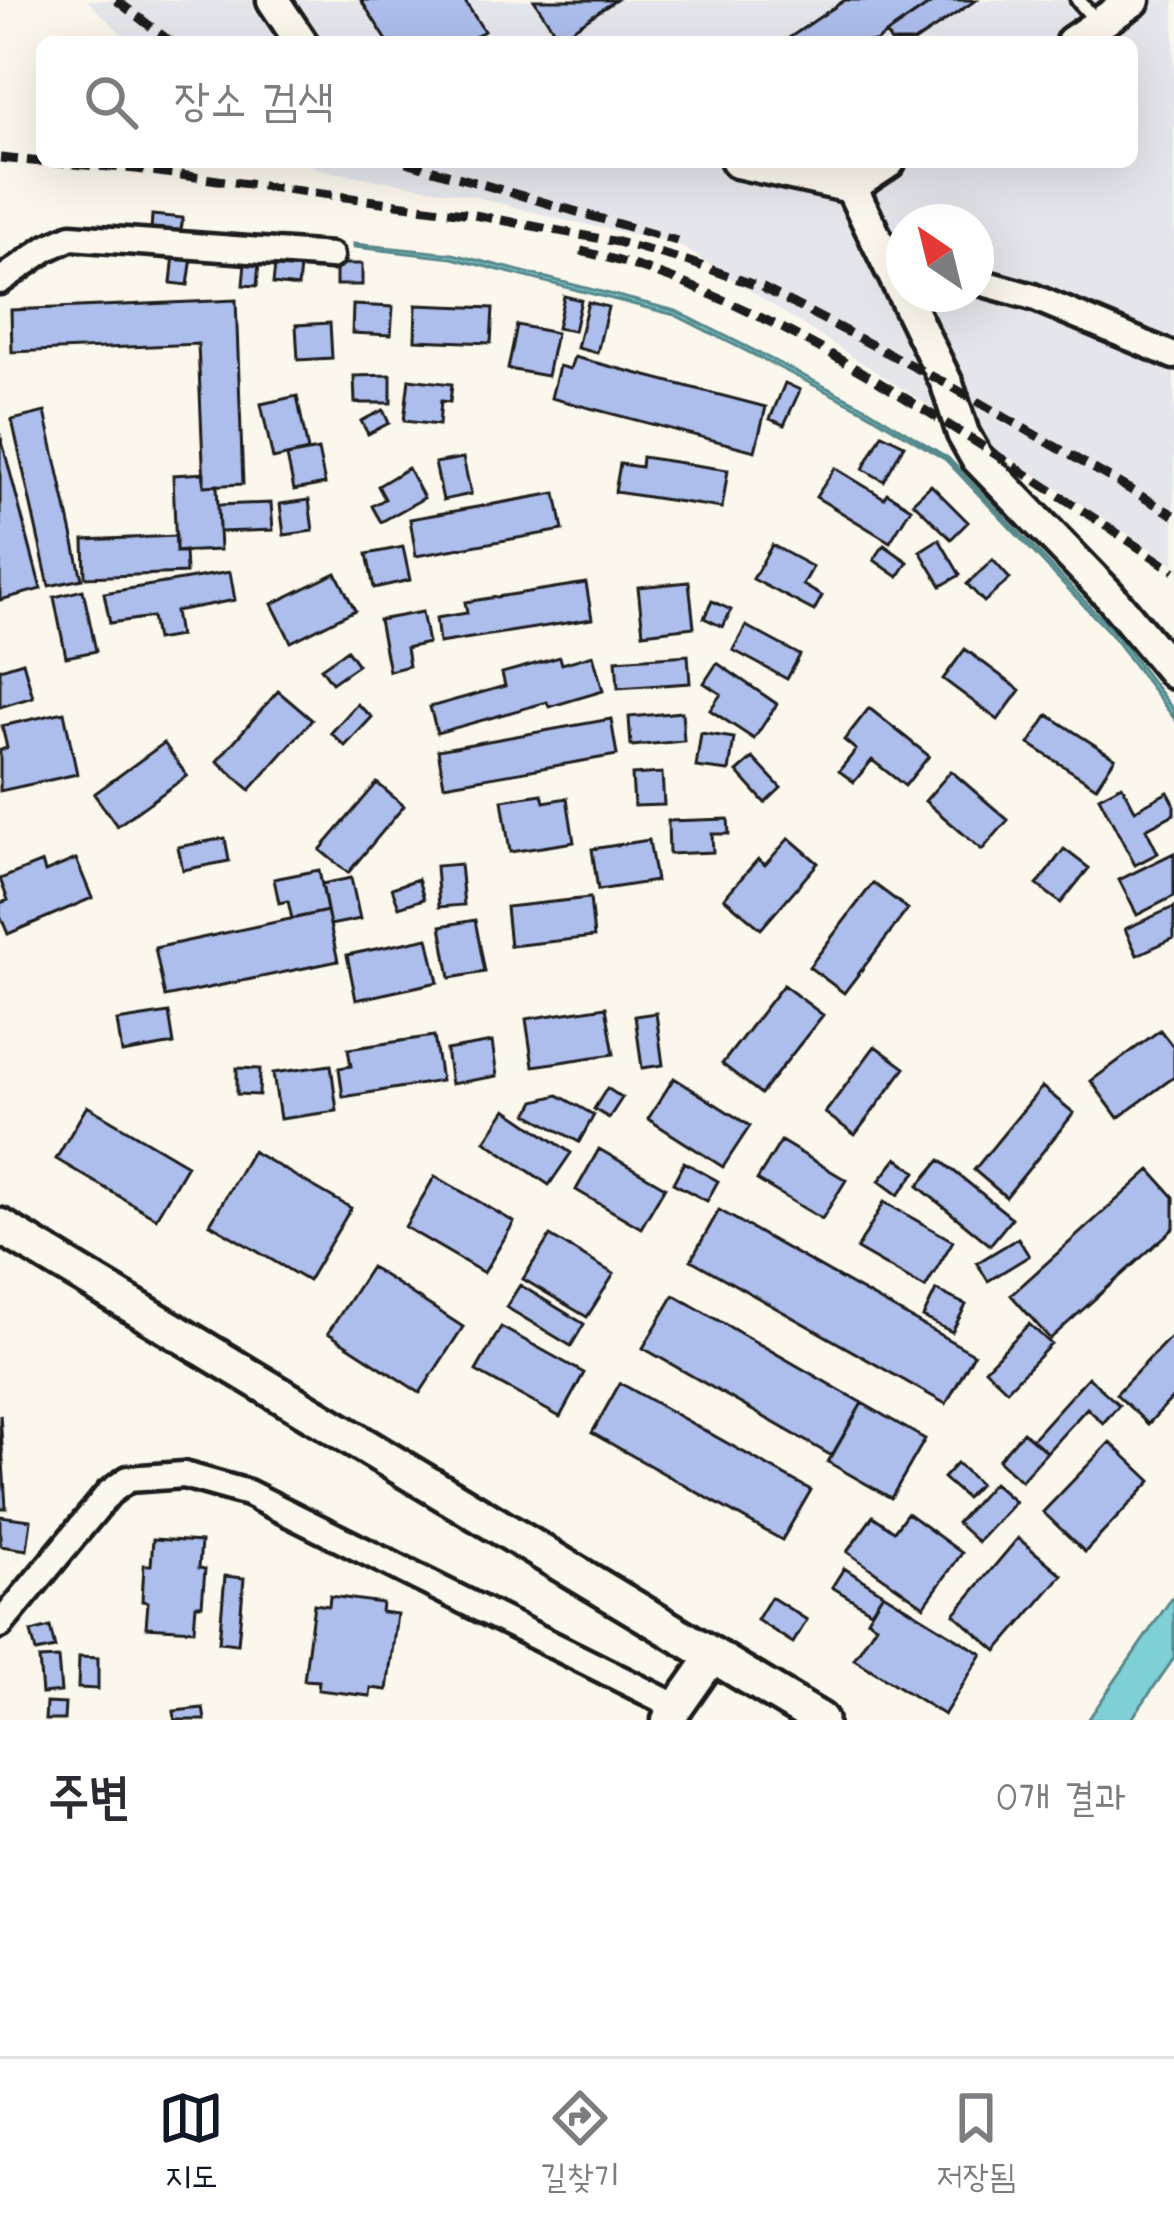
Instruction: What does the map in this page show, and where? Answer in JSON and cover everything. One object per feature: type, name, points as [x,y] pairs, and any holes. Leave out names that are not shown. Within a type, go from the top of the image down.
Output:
[{"type":"main road","points":[[0,1226],[820,1720]]},
{"type":"street","points":[[273,0],[297,36]]},
{"type":"street","points":[[1081,36],[1134,0]]},
{"type":"street","points":[[764,168],[851,187],[880,168]]},
{"type":"street","points":[[851,187],[886,257]]},
{"type":"street","points":[[0,281],[71,237],[331,256]]},
{"type":"street","points":[[994,286],[1033,297],[1174,356]]},
{"type":"street","points":[[913,312],[976,457],[1108,595],[1174,673]]},
{"type":"street","points":[[0,1624],[109,1492],[128,1479],[184,1475],[214,1481],[286,1511],[672,1713],[713,1656]]},
{"type":"lane","points":[[1078,0],[1098,24]]},
{"type":"shaded area","points":[[87,0],[1174,0],[1174,564],[676,243],[468,195],[317,168],[1138,168],[1138,36],[124,36]]},
{"type":"water","points":[[354,244],[453,254],[676,311],[867,408],[948,458],[1113,631],[1174,711],[1174,718],[1110,633],[946,460],[865,411],[675,315],[452,258]]},
{"type":"water","points":[[1174,1595],[1174,1658],[1131,1720],[1088,1720]]},
{"type":"building","points":[[361,0],[464,0],[484,31],[476,36],[384,36]]},
{"type":"building","points":[[534,0],[616,0],[562,36]]},
{"type":"building","points":[[845,0],[936,0],[884,36],[792,36]]},
{"type":"building","points":[[936,0],[976,0],[923,36],[886,34]]},
{"type":"building","points":[[152,215],[183,218],[180,235],[151,232]]},
{"type":"building","points":[[174,254],[192,257],[188,285],[171,283]]},
{"type":"building","points":[[245,262],[259,263],[257,286],[243,285]]},
{"type":"building","points":[[336,264],[362,264],[362,285],[336,285]]},
{"type":"building","points":[[275,265],[300,267],[298,287],[273,284]]},
{"type":"building","points":[[564,296],[581,300],[574,331],[557,328]]},
{"type":"building","points":[[236,300],[243,484],[204,486],[198,344],[12,352],[11,310]]},
{"type":"building","points":[[588,302],[608,307],[597,353],[577,348]]},
{"type":"building","points":[[353,305],[393,307],[391,335],[352,333]]},
{"type":"building","points":[[416,305],[493,308],[491,343],[415,340]]},
{"type":"building","points":[[330,323],[332,358],[298,360],[296,325]]},
{"type":"building","points":[[517,325],[556,333],[547,376],[508,369]]},
{"type":"building","points":[[574,357],[766,407],[755,451],[551,398],[559,366],[570,369]]},
{"type":"building","points":[[391,375],[391,403],[355,403],[354,376]]},
{"type":"building","points":[[409,379],[452,384],[450,402],[441,401],[439,425],[404,421]]},
{"type":"building","points":[[785,383],[800,390],[784,425],[770,419]]},
{"type":"building","points":[[297,396],[308,451],[273,459],[261,404]]},
{"type":"building","points":[[383,410],[389,423],[368,434],[361,421]]},
{"type":"building","points":[[45,412],[82,579],[49,586],[12,420]]},
{"type":"building","points":[[0,434],[41,589],[0,600]]},
{"type":"building","points":[[882,434],[904,445],[884,481],[863,469]]},
{"type":"building","points":[[318,450],[325,484],[294,490],[287,456]]},
{"type":"building","points":[[642,457],[728,470],[722,508],[615,492],[620,464],[641,467]]},
{"type":"building","points":[[463,458],[471,494],[443,500],[435,463]]},
{"type":"building","points":[[408,468],[424,498],[381,522],[372,506],[385,499],[378,486]]},
{"type":"building","points":[[835,468],[884,498],[887,493],[911,508],[890,542],[816,497]]},
{"type":"building","points":[[204,473],[204,486],[217,485],[220,550],[176,552],[173,475]]},
{"type":"building","points":[[931,485],[968,522],[951,539],[913,502]]},
{"type":"building","points":[[556,493],[563,530],[416,556],[410,519]]},
{"type":"building","points":[[309,500],[313,531],[284,535],[280,504]]},
{"type":"building","points":[[271,503],[273,530],[219,532],[218,505]]},
{"type":"building","points":[[176,536],[176,552],[185,551],[186,573],[85,577],[84,540]]},
{"type":"building","points":[[939,539],[960,575],[941,586],[920,551]]},
{"type":"building","points":[[772,545],[813,567],[803,585],[822,596],[814,611],[753,579]]},
{"type":"building","points":[[884,545],[908,562],[898,577],[874,560]]},
{"type":"building","points":[[403,547],[410,580],[374,588],[367,554]]},
{"type":"building","points":[[993,560],[1010,579],[984,602],[967,584]]},
{"type":"building","points":[[230,572],[235,600],[175,611],[179,636],[156,640],[152,617],[110,623],[104,593]]},
{"type":"building","points":[[336,573],[355,610],[291,642],[272,604]]},
{"type":"building","points":[[689,582],[694,627],[643,633],[638,587]]},
{"type":"building","points":[[586,583],[592,619],[439,643],[436,618],[467,613],[465,602]]},
{"type":"building","points":[[83,590],[96,651],[66,657],[54,597]]},
{"type":"building","points":[[712,601],[731,610],[723,627],[704,618]]},
{"type":"building","points":[[422,612],[428,643],[406,648],[409,666],[389,671],[379,620]]},
{"type":"building","points":[[746,626],[800,655],[787,679],[733,650]]},
{"type":"building","points":[[965,649],[1020,690],[998,720],[943,679]]},
{"type":"building","points":[[347,650],[358,665],[332,683],[321,668]]},
{"type":"building","points":[[593,655],[603,691],[437,733],[430,707],[505,686],[502,673],[560,657],[562,664]]},
{"type":"building","points":[[688,655],[690,683],[618,688],[616,660]]},
{"type":"building","points":[[23,662],[33,697],[0,707],[0,669]]},
{"type":"building","points":[[717,663],[777,704],[754,739],[710,710],[721,694],[704,683]]},
{"type":"building","points":[[278,691],[312,720],[250,790],[217,761]]},
{"type":"building","points":[[357,704],[372,717],[345,746],[331,733]]},
{"type":"building","points":[[869,708],[929,756],[905,786],[872,760],[854,782],[839,771],[856,750],[844,740]]},
{"type":"building","points":[[64,712],[77,774],[0,791],[0,750],[7,748],[2,726]]},
{"type":"building","points":[[682,712],[684,741],[631,746],[629,717]]},
{"type":"building","points":[[1048,715],[1115,758],[1096,787],[1029,744]]},
{"type":"building","points":[[611,719],[617,755],[444,785],[438,750]]},
{"type":"building","points":[[701,733],[734,738],[729,771],[696,767]]},
{"type":"building","points":[[164,743],[187,776],[117,826],[94,794]]},
{"type":"building","points":[[753,758],[781,788],[765,803],[737,772]]},
{"type":"building","points":[[951,771],[1008,820],[982,850],[925,801]]},
{"type":"building","points":[[662,773],[664,805],[634,806],[632,775]]},
{"type":"building","points":[[377,783],[404,806],[348,873],[320,850]]},
{"type":"building","points":[[1122,785],[1135,810],[1168,792],[1174,803],[1174,814],[1146,829],[1158,853],[1135,865],[1099,797]]},
{"type":"building","points":[[542,794],[544,802],[567,798],[574,842],[510,852],[502,800]]},
{"type":"building","points":[[728,819],[729,834],[712,834],[713,852],[669,854],[668,821]]},
{"type":"building","points":[[225,838],[229,861],[183,870],[178,847]]},
{"type":"building","points":[[789,838],[818,863],[761,929],[724,898],[758,859],[765,865]]},
{"type":"building","points":[[649,840],[656,881],[598,890],[592,849]]},
{"type":"building","points":[[1064,849],[1089,868],[1061,903],[1037,885]]},
{"type":"building","points":[[1174,853],[1174,896],[1137,915],[1119,880]]},
{"type":"building","points":[[76,859],[92,898],[8,934],[0,915],[0,903],[8,900],[0,879],[42,862],[45,872]]},
{"type":"building","points":[[460,864],[464,905],[439,907],[436,866]]},
{"type":"building","points":[[319,870],[327,911],[292,919],[288,901],[279,903],[274,879]]},
{"type":"building","points":[[351,878],[360,919],[330,925],[322,884]]},
{"type":"building","points":[[418,879],[424,899],[399,907],[392,888]]},
{"type":"building","points":[[873,883],[908,909],[844,993],[809,967]]},
{"type":"building","points":[[590,898],[594,937],[510,946],[506,907]]},
{"type":"building","points":[[1174,907],[1174,938],[1137,955],[1125,929]]},
{"type":"building","points":[[327,911],[338,961],[165,997],[155,948]]},
{"type":"building","points":[[475,920],[485,972],[450,978],[441,926]]},
{"type":"building","points":[[428,938],[438,982],[356,1000],[347,955]]},
{"type":"building","points":[[783,985],[823,1015],[761,1094],[722,1064]]},
{"type":"building","points":[[606,1007],[614,1054],[533,1066],[526,1019]]},
{"type":"building","points":[[169,1013],[174,1044],[122,1053],[117,1021]]},
{"type":"building","points":[[656,1013],[663,1065],[642,1068],[635,1016]]},
{"type":"building","points":[[1160,1030],[1174,1048],[1174,1077],[1118,1118],[1091,1081]]},
{"type":"building","points":[[434,1036],[441,1081],[343,1097],[339,1068],[351,1066],[348,1049]]},
{"type":"building","points":[[492,1042],[497,1076],[451,1084],[446,1050]]},
{"type":"building","points":[[875,1046],[905,1068],[855,1135],[825,1113]]},
{"type":"building","points":[[331,1065],[337,1111],[280,1119],[273,1073]]},
{"type":"building","points":[[237,1068],[260,1069],[259,1095],[237,1094]]},
{"type":"building","points":[[674,1078],[750,1126],[723,1167],[648,1119]]},
{"type":"building","points":[[1042,1087],[1074,1113],[1006,1197],[974,1170]]},
{"type":"building","points":[[607,1088],[622,1098],[609,1118],[594,1109]]},
{"type":"building","points":[[558,1095],[594,1115],[579,1142],[528,1114],[535,1101]]},
{"type":"building","points":[[87,1106],[187,1165],[156,1218],[56,1159]]},
{"type":"building","points":[[506,1109],[571,1153],[549,1185],[485,1141]]},
{"type":"building","points":[[781,1141],[846,1180],[822,1219],[757,1180]]},
{"type":"building","points":[[599,1149],[665,1187],[641,1228],[576,1190]]},
{"type":"building","points":[[252,1151],[351,1208],[308,1281],[210,1224]]},
{"type":"building","points":[[897,1158],[916,1172],[898,1195],[879,1181]]},
{"type":"building","points":[[940,1160],[1012,1218],[990,1245],[918,1186]]},
{"type":"building","points":[[684,1162],[718,1181],[707,1201],[673,1183]]},
{"type":"building","points":[[1150,1170],[1174,1197],[1174,1228],[1050,1339],[1011,1295]]},
{"type":"building","points":[[435,1176],[514,1222],[484,1273],[405,1227]]},
{"type":"building","points":[[884,1202],[953,1241],[925,1288],[857,1249]]},
{"type":"building","points":[[719,1210],[974,1354],[946,1404],[691,1260]]},
{"type":"building","points":[[550,1236],[614,1274],[587,1317],[523,1279]]},
{"type":"building","points":[[1018,1238],[1029,1256],[988,1281],[977,1263]]},
{"type":"building","points":[[371,1267],[463,1327],[420,1393],[328,1333]]},
{"type":"building","points":[[520,1285],[584,1324],[571,1346],[506,1307]]},
{"type":"building","points":[[936,1290],[966,1305],[952,1332],[923,1317]]},
{"type":"building","points":[[674,1295],[862,1403],[832,1456],[643,1348]]},
{"type":"building","points":[[1029,1324],[1051,1344],[1007,1390],[985,1369]]},
{"type":"building","points":[[501,1327],[584,1373],[560,1417],[476,1371]]},
{"type":"building","points":[[1174,1333],[1174,1396],[1148,1424],[1116,1394]]},
{"type":"building","points":[[1088,1377],[1119,1405],[1103,1423],[1087,1408],[1047,1452],[1032,1439]]},
{"type":"building","points":[[620,1383],[811,1490],[782,1540],[592,1433]]},
{"type":"building","points":[[862,1403],[925,1439],[891,1498],[828,1462]]},
{"type":"building","points":[[0,1414],[6,1508],[0,1508]]},
{"type":"building","points":[[1023,1432],[1047,1452],[1021,1481],[998,1460]]},
{"type":"building","points":[[1110,1442],[1151,1481],[1085,1552],[1043,1512]]},
{"type":"building","points":[[957,1463],[979,1484],[966,1498],[943,1478]]},
{"type":"building","points":[[993,1483],[1015,1502],[978,1542],[957,1523]]},
{"type":"building","points":[[907,1513],[962,1553],[924,1606],[847,1552],[873,1516],[894,1531]]},
{"type":"building","points":[[0,1516],[31,1520],[27,1550],[0,1546]]},
{"type":"building","points":[[1018,1538],[1062,1575],[997,1651],[954,1614]]},
{"type":"building","points":[[153,1539],[201,1542],[199,1568],[205,1569],[194,1630],[146,1627],[144,1565],[151,1565]]},
{"type":"building","points":[[844,1568],[883,1593],[871,1611],[832,1587]]},
{"type":"building","points":[[225,1576],[244,1578],[238,1644],[219,1642]]},
{"type":"building","points":[[883,1593],[982,1654],[944,1715],[854,1659],[876,1625],[867,1619]]},
{"type":"building","points":[[330,1596],[382,1603],[381,1612],[397,1614],[387,1690],[371,1688],[370,1696],[318,1690],[319,1681],[304,1680],[314,1604],[329,1606]]},
{"type":"building","points":[[771,1597],[807,1620],[793,1643],[757,1620]]},
{"type":"building","points":[[50,1627],[55,1648],[36,1652],[31,1632]]},
{"type":"building","points":[[79,1657],[98,1658],[98,1689],[78,1688]]},
{"type":"building","points":[[58,1658],[61,1692],[42,1694],[39,1659]]},
{"type":"building","points":[[46,1703],[65,1704],[64,1720],[45,1720]]},
{"type":"building","points":[[203,1708],[205,1720],[175,1720],[174,1711]]},
{"type":"railway","points":[[116,0],[163,36]]},
{"type":"railway","points":[[0,158],[36,161]]},
{"type":"railway","points":[[123,168],[464,213],[618,242],[687,261],[763,288],[947,384],[1174,515]]},
{"type":"railway","points":[[427,168],[677,241]]},
{"type":"railway","points":[[581,251],[675,280],[809,342],[936,417],[1174,571]]}]
